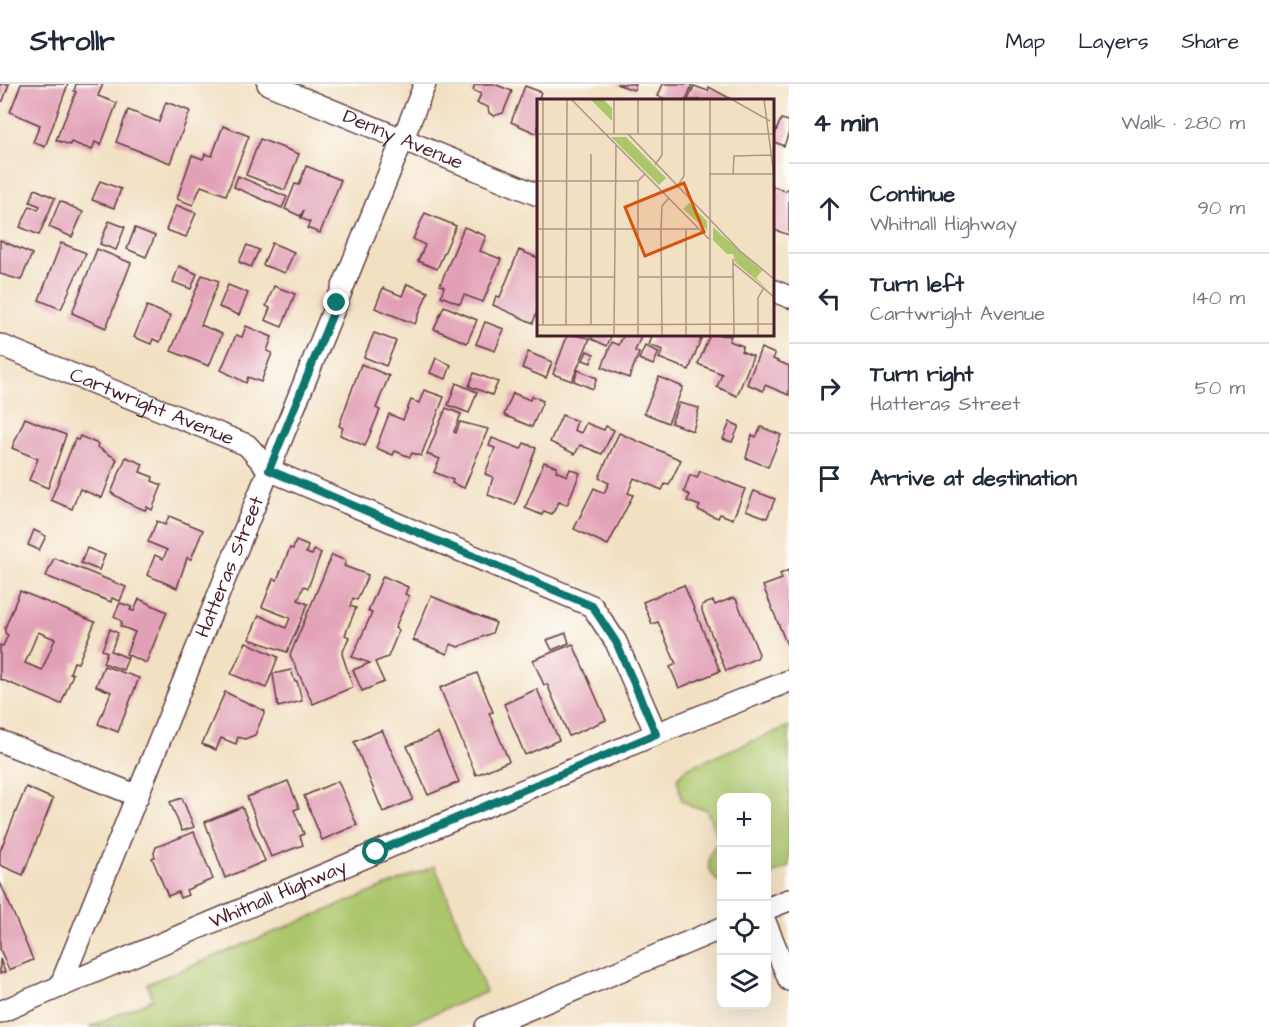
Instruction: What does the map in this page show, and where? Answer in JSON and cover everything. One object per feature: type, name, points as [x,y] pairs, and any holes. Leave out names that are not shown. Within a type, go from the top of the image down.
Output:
[{"type":"street","name":"Denny Avenue","points":[[268,84],[537,195]]},
{"type":"street","name":"Hatteras Street","points":[[61,984],[425,84]]},
{"type":"street","points":[[774,291],[789,297]]},
{"type":"street","name":"Cartwright Avenue","points":[[0,345],[247,446],[269,470],[592,606],[616,642],[656,734]]},
{"type":"street","name":"Whitnall Highway","points":[[0,1012],[61,984],[656,734],[789,681]]},
{"type":"street","points":[[0,741],[138,796]]},
{"type":"street","points":[[771,907],[789,900]]},
{"type":"street","points":[[486,1027],[717,930]]},
{"type":"street","points":[[771,936],[789,980]]},
{"type":"green space","points":[[789,726],[789,867],[771,874],[771,793],[717,793],[717,836],[706,809],[692,807],[682,800],[677,778],[687,768]]},
{"type":"green space","points":[[717,843],[717,880],[712,874],[709,863]]},
{"type":"green space","points":[[435,866],[486,992],[401,1027],[89,1027],[153,999],[147,984]]},
{"type":"building","points":[[0,84],[9,84],[3,101],[0,100]]},
{"type":"building","points":[[21,84],[68,84],[45,147],[33,142],[40,125],[10,112]]},
{"type":"building","points":[[76,84],[103,84],[98,96],[117,103],[101,145],[95,142],[92,150],[71,142],[70,145],[56,140],[76,92],[74,91]]},
{"type":"building","points":[[475,84],[494,84],[512,91],[503,113],[494,116],[489,113],[488,107],[477,103],[481,94],[473,90]]},
{"type":"building","points":[[616,84],[636,84],[634,90]]},
{"type":"building","points":[[663,84],[692,85],[686,99],[666,99],[658,96]]},
{"type":"building","points":[[525,86],[541,92],[539,98],[542,99],[537,99],[537,134],[511,122]]},
{"type":"building","points":[[694,86],[708,91],[709,87],[731,99],[688,99]]},
{"type":"building","points":[[166,102],[190,111],[170,163],[116,142],[128,110],[159,122]]},
{"type":"building","points":[[781,119],[789,121],[789,132],[784,146],[774,142]]},
{"type":"building","points":[[223,126],[249,136],[226,195],[201,186],[193,205],[177,199],[192,155],[203,159],[205,154],[212,156]]},
{"type":"building","points":[[260,139],[299,154],[285,190],[246,175]]},
{"type":"building","points":[[306,166],[341,180],[320,233],[307,228],[310,222],[301,218],[304,210],[300,216],[285,209],[295,184],[299,185]]},
{"type":"building","points":[[238,176],[287,197],[282,208],[234,187]]},
{"type":"building","points":[[100,181],[121,189],[114,208],[92,200]]},
{"type":"building","points":[[774,187],[785,191],[789,188],[789,235],[774,230]]},
{"type":"building","points":[[35,189],[55,198],[39,235],[20,227],[30,206],[38,210],[40,206],[30,202]]},
{"type":"building","points":[[60,201],[83,212],[72,237],[49,227]]},
{"type":"building","points":[[176,205],[196,213],[186,237],[166,230]]},
{"type":"building","points":[[425,213],[456,226],[437,269],[418,261],[425,245],[413,239]]},
{"type":"building","points":[[109,221],[125,227],[116,250],[100,244]]},
{"type":"building","points":[[464,227],[486,236],[480,251],[501,259],[483,302],[464,295],[460,304],[441,296],[444,287],[440,285]]},
{"type":"building","points":[[135,228],[155,236],[146,257],[127,249]]},
{"type":"building","points":[[0,240],[32,254],[21,280],[0,274]]},
{"type":"building","points":[[61,243],[86,253],[61,309],[39,300]]},
{"type":"building","points":[[272,243],[294,252],[285,273],[263,265]]},
{"type":"building","points":[[247,245],[259,250],[251,267],[239,262]]},
{"type":"building","points":[[97,249],[131,263],[106,328],[72,313]]},
{"type":"building","points":[[519,250],[537,258],[537,311],[533,323],[493,305],[496,296],[500,297]]},
{"type":"building","points":[[179,266],[197,274],[191,289],[173,282]]},
{"type":"building","points":[[202,275],[219,281],[201,325],[222,334],[209,366],[171,351]]},
{"type":"building","points":[[407,284],[428,292],[415,324],[375,308],[383,288],[402,296]]},
{"type":"building","points":[[228,285],[248,293],[239,315],[219,307]]},
{"type":"building","points":[[274,286],[295,294],[282,327],[265,320],[270,308],[266,306]]},
{"type":"building","points":[[147,306],[171,316],[160,342],[153,339],[151,344],[134,337]]},
{"type":"building","points":[[444,306],[477,320],[467,343],[434,329]]},
{"type":"building","points":[[485,322],[504,329],[495,351],[476,344]]},
{"type":"building","points":[[246,326],[272,337],[267,351],[272,353],[261,382],[248,377],[246,383],[221,370],[236,335],[242,337]]},
{"type":"building","points":[[374,333],[396,341],[386,366],[364,357]]},
{"type":"building","points":[[567,336],[590,338],[572,381],[553,374]]},
{"type":"building","points":[[593,336],[611,336],[607,346],[592,339]]},
{"type":"building","points":[[623,336],[641,336],[635,351],[639,353],[629,378],[602,367],[612,342],[619,345]]},
{"type":"building","points":[[652,336],[702,336],[689,370],[659,358],[663,350],[649,345]]},
{"type":"building","points":[[709,336],[731,336],[729,341],[743,346],[741,351],[753,356],[737,396],[717,387],[722,374],[698,364]]},
{"type":"building","points":[[645,346],[659,352],[653,365],[639,359]]},
{"type":"building","points":[[761,348],[775,354],[773,359],[789,366],[789,395],[765,385],[763,391],[747,384]]},
{"type":"building","points":[[587,351],[594,354],[591,363],[583,360]]},
{"type":"building","points":[[528,352],[552,362],[546,378],[522,368]]},
{"type":"building","points":[[436,358],[451,365],[446,379],[430,373]]},
{"type":"building","points":[[361,364],[389,376],[376,408],[380,410],[365,446],[340,435],[343,428],[339,426]]},
{"type":"building","points":[[578,370],[597,378],[593,389],[574,381]]},
{"type":"building","points":[[474,373],[498,382],[492,395],[469,386]]},
{"type":"building","points":[[659,377],[683,387],[668,423],[644,413]]},
{"type":"building","points":[[456,383],[477,392],[469,413],[448,405]]},
{"type":"building","points":[[424,390],[444,397],[421,456],[412,453],[410,457],[395,451],[393,455],[376,448],[389,414],[403,420],[411,400],[419,403]]},
{"type":"building","points":[[513,393],[530,400],[532,396],[543,401],[532,427],[504,415]]},
{"type":"building","points":[[679,403],[699,408],[693,431],[671,423]]},
{"type":"building","points":[[446,408],[461,414],[454,432],[456,433],[460,422],[488,429],[464,488],[452,483],[453,480],[434,472],[440,459],[427,454]]},
{"type":"building","points":[[562,415],[577,421],[574,430],[581,433],[586,423],[604,430],[606,426],[614,430],[602,454],[580,445],[575,454],[550,442]]},
{"type":"building","points":[[25,418],[66,435],[48,488],[29,480],[38,459],[12,448]]},
{"type":"building","points":[[730,422],[739,426],[732,442],[723,439]]},
{"type":"building","points":[[761,427],[781,435],[768,467],[746,458],[752,435],[756,437]]},
{"type":"building","points":[[619,433],[681,460],[669,485],[665,484],[662,490],[634,478],[628,493],[633,495],[608,545],[574,529],[594,488],[604,493],[609,483],[599,478]]},
{"type":"building","points":[[80,436],[98,444],[97,447],[117,459],[102,498],[80,489],[72,509],[51,500],[75,439],[78,440]]},
{"type":"building","points":[[492,438],[521,449],[524,443],[536,448],[515,505],[488,495],[493,477],[485,474],[495,448],[489,446]]},
{"type":"building","points":[[126,457],[143,464],[140,472],[153,477],[152,481],[162,485],[152,510],[147,507],[145,510],[130,504],[111,493]]},
{"type":"building","points":[[544,462],[557,467],[556,471],[567,476],[570,469],[580,473],[567,505],[559,502],[552,514],[544,511],[542,515],[525,508]]},
{"type":"building","points":[[700,471],[745,489],[733,519],[720,514],[718,518],[698,510],[700,506],[687,501],[690,495],[684,492],[690,475],[697,478]]},
{"type":"building","points":[[754,491],[775,499],[767,518],[746,510]]},
{"type":"building","points":[[169,516],[203,530],[191,559],[187,558],[177,588],[147,575],[155,555],[163,559],[167,550],[148,542],[157,521],[165,525]]},
{"type":"building","points":[[34,530],[46,536],[39,550],[28,545]]},
{"type":"building","points":[[296,541],[308,546],[306,553],[312,555],[314,550],[321,553],[308,588],[304,586],[298,600],[308,604],[287,652],[249,639],[259,615],[286,628],[290,618],[262,607],[273,579],[277,580],[290,548],[293,549]]},
{"type":"building","points":[[87,548],[105,555],[99,570],[81,563]]},
{"type":"building","points":[[332,555],[346,561],[344,566],[368,575],[357,600],[353,598],[350,606],[356,608],[345,635],[349,637],[342,654],[353,687],[313,704],[290,655]]},
{"type":"building","points":[[54,558],[126,587],[120,601],[112,598],[111,602],[46,576]]},
{"type":"building","points":[[789,570],[789,644],[787,645],[763,586],[782,579],[780,574]]},
{"type":"building","points":[[383,576],[408,587],[405,594],[409,596],[395,628],[399,630],[388,657],[375,662],[384,682],[362,691],[353,670],[370,663],[352,657],[372,613],[368,611]]},
{"type":"building","points":[[684,585],[720,671],[679,688],[670,667],[676,664],[658,622],[652,624],[643,602]]},
{"type":"building","points":[[20,591],[95,622],[78,663],[74,662],[70,673],[73,674],[61,704],[0,679],[0,645],[3,646],[8,635],[5,633]],"holes":[[[38,632],[55,639],[42,670],[25,663]]]},
{"type":"building","points":[[431,596],[496,623],[492,633],[458,647],[451,644],[447,654],[413,640]]},
{"type":"building","points":[[732,598],[736,599],[759,654],[757,658],[726,671],[702,611],[702,605],[713,601],[715,605]]},
{"type":"building","points":[[139,599],[167,612],[146,663],[126,654],[135,632],[120,626],[122,622],[114,616],[120,603],[132,607],[130,610],[134,611]]},
{"type":"building","points":[[110,629],[118,633],[111,651],[128,658],[123,670],[103,663],[107,652],[102,650]]},
{"type":"building","points":[[566,633],[569,643],[552,650],[547,640]]},
{"type":"building","points":[[246,642],[278,657],[266,688],[231,674]]},
{"type":"building","points":[[573,644],[606,720],[569,736],[547,684],[544,685],[533,660]]},
{"type":"building","points":[[104,666],[139,678],[118,732],[98,724],[111,692],[96,686]]},
{"type":"building","points":[[291,670],[295,682],[297,681],[302,701],[278,707],[273,674]]},
{"type":"building","points":[[477,673],[493,712],[489,713],[509,761],[476,775],[440,688]]},
{"type":"building","points":[[537,689],[559,740],[525,755],[504,704]]},
{"type":"building","points":[[225,692],[265,711],[255,735],[245,739],[238,737],[236,744],[221,738],[216,750],[202,744]]},
{"type":"building","points":[[382,730],[412,796],[412,800],[383,812],[354,742]]},
{"type":"building","points":[[438,733],[459,782],[428,795],[407,746]]},
{"type":"building","points":[[288,781],[299,808],[294,810],[304,834],[300,836],[303,845],[271,857],[247,797]]},
{"type":"building","points":[[338,781],[357,825],[322,840],[304,796]]},
{"type":"building","points":[[26,787],[53,799],[23,875],[0,865],[0,851]]},
{"type":"building","points":[[182,798],[194,827],[182,831],[170,802]]},
{"type":"building","points":[[242,807],[265,861],[225,878],[205,822]]},
{"type":"building","points":[[194,832],[213,879],[186,890],[188,895],[180,898],[178,892],[168,896],[152,858],[155,857],[156,847]]},
{"type":"building","points":[[0,882],[33,960],[9,970],[0,949]]},
{"type":"building","points":[[0,959],[5,972],[0,974]]},
{"type":"route","points":[[337,303],[269,470],[592,606],[616,642],[656,734],[376,852]]}]
